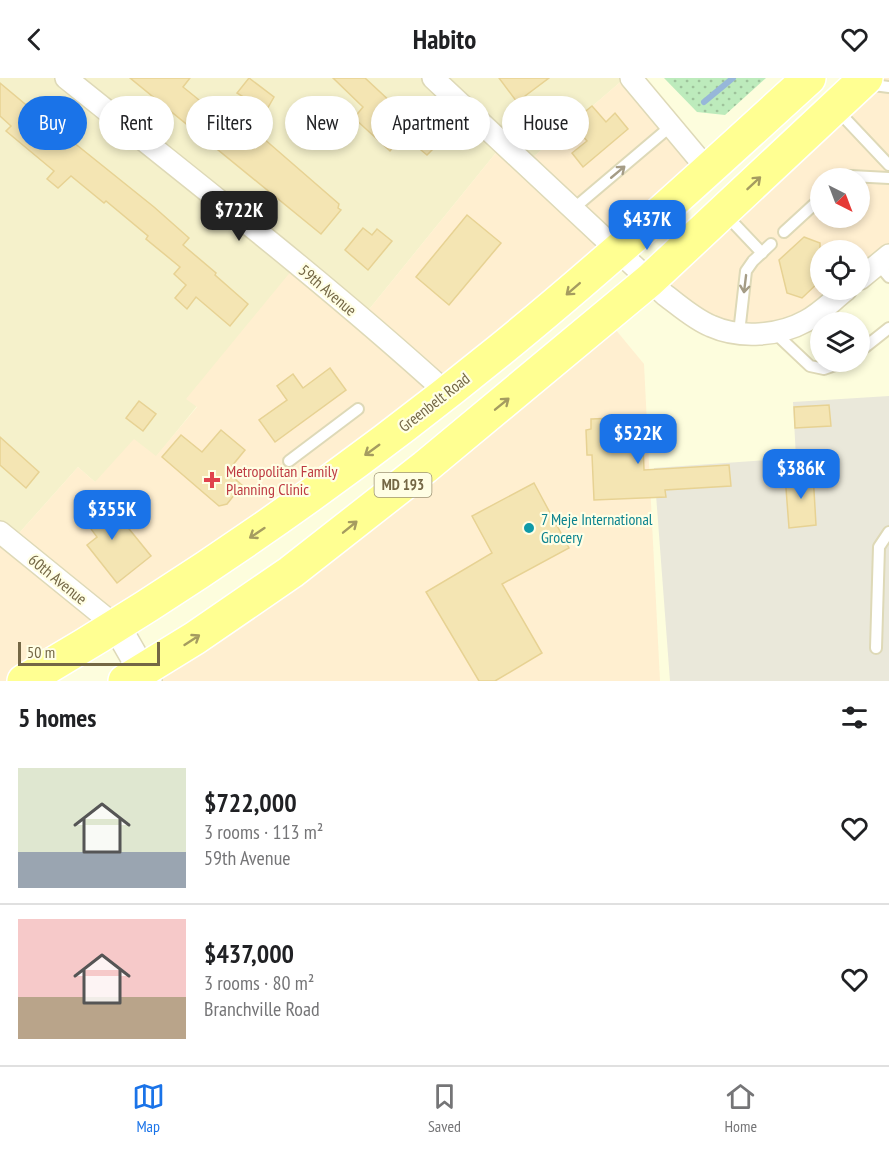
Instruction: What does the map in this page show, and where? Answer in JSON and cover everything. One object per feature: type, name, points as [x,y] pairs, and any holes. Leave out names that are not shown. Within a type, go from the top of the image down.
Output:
[{"type":"main road","name":"Greenbelt Road","points":[[24,681],[117,627],[279,518],[447,393],[617,250],[809,78]]},
{"type":"main road","name":"MD 193","points":[[138,678],[333,541],[650,280],[835,107],[872,83]]},
{"type":"street","name":"59th Avenue","points":[[66,78],[289,258],[395,346],[447,393]]},
{"type":"street","points":[[433,78],[650,280],[701,321],[712,327],[739,333],[775,332],[806,321],[833,300]]},
{"type":"street","points":[[631,78],[708,170]]},
{"type":"street","points":[[870,273],[885,265]]},
{"type":"street","name":"60th Avenue","points":[[0,532],[117,627]]},
{"type":"street","points":[[117,627],[138,678]]},
{"type":"lane","points":[[835,107],[889,165]]},
{"type":"lane","points":[[573,209],[671,126]]},
{"type":"lane","points":[[870,176],[889,178]]},
{"type":"lane","points":[[784,232],[810,208]]},
{"type":"lane","points":[[723,212],[762,253]]},
{"type":"lane","points":[[739,333],[746,271],[748,266],[771,244]]},
{"type":"lane","points":[[870,343],[889,328]]},
{"type":"lane","points":[[775,332],[810,366]]},
{"type":"lane","points":[[290,461],[358,409]]},
{"type":"lane","points":[[876,648],[879,547],[889,532]]},
{"type":"shaded area","points":[[0,78],[625,78],[589,109],[589,96],[502,96],[502,145],[362,318],[187,398],[197,406],[156,457],[95,482],[78,467],[12,541],[0,532]]},
{"type":"shaded area","points":[[625,78],[708,170],[547,311],[24,681],[0,681],[0,532],[12,541],[78,467],[95,482],[134,439],[156,456],[197,407],[186,399],[297,264],[362,318],[502,145],[502,150],[510,150],[525,164],[541,150],[589,150],[589,109]]},
{"type":"shaded area","points":[[866,78],[889,78],[889,255],[870,271],[870,240],[810,240],[810,300],[834,300],[819,312],[810,312],[810,314],[739,333],[650,280]]},
{"type":"shaded area","points":[[510,150],[541,150],[525,164]]},
{"type":"shaded area","points":[[606,318],[644,364],[660,681],[125,681]]},
{"type":"shaded area","points":[[889,396],[889,681],[670,681],[654,468],[796,458],[793,402]]},
{"type":"green space","points":[[664,78],[766,78],[725,115],[697,112]]},
{"type":"building","points":[[130,78],[190,78],[183,87],[194,96],[186,96],[186,124],[174,114],[174,96],[152,96]]},
{"type":"building","points":[[249,78],[273,96],[242,96],[237,93]]},
{"type":"building","points":[[333,78],[365,78],[384,96],[371,96],[371,134],[359,123],[359,112],[363,107],[359,103],[359,96],[352,96]]},
{"type":"building","points":[[499,78],[549,78],[525,96],[512,96]]},
{"type":"building","points":[[0,83],[18,98],[18,141],[6,131],[11,126],[0,116]]},
{"type":"building","points":[[592,106],[606,122],[615,113],[628,129],[583,167],[572,153],[576,150],[589,150],[589,108]]},
{"type":"building","points":[[273,147],[339,204],[338,208],[341,210],[321,234],[218,150],[273,150]]},
{"type":"building","points":[[29,150],[83,150],[189,238],[183,245],[248,304],[230,326],[196,297],[187,309],[175,298],[186,285],[174,274],[180,267],[146,239],[148,236],[71,176],[58,188],[47,179],[54,171]]},
{"type":"building","points":[[421,150],[432,150],[427,155]]},
{"type":"building","points":[[467,215],[501,243],[449,305],[416,277]]},
{"type":"building","points":[[363,228],[372,235],[377,229],[392,241],[368,270],[345,250]]},
{"type":"building","points":[[804,237],[812,240],[810,240],[810,290],[802,298],[787,293],[779,260]]},
{"type":"building","points":[[330,368],[346,390],[275,442],[259,420],[287,400],[277,386],[293,374],[303,388]]},
{"type":"building","points":[[139,401],[156,414],[143,431],[126,418]]},
{"type":"building","points":[[829,405],[831,426],[795,428],[794,407]]},
{"type":"building","points":[[642,417],[644,470],[729,465],[731,486],[665,490],[666,497],[594,500],[592,455],[587,455],[586,430],[591,429],[591,419]]},
{"type":"building","points":[[221,430],[245,450],[227,472],[242,485],[227,504],[219,506],[162,457],[181,435],[202,452]]},
{"type":"building","points":[[0,437],[39,472],[26,488],[0,465]]},
{"type":"building","points":[[813,473],[816,525],[789,528],[785,475]]},
{"type":"building","points":[[534,483],[569,548],[502,584],[542,653],[495,681],[479,681],[426,592],[492,553],[472,516]]},
{"type":"building","points":[[92,495],[114,524],[121,519],[151,556],[117,583],[87,545],[97,537],[75,507]]},
{"type":"waterway","points":[[704,102],[733,78]]},
{"type":"place","name":"Metropolitan Family Planning Clinic","points":[[212,480]]},
{"type":"place","name":"7 Meje International Grocery","points":[[529,528]]}]
